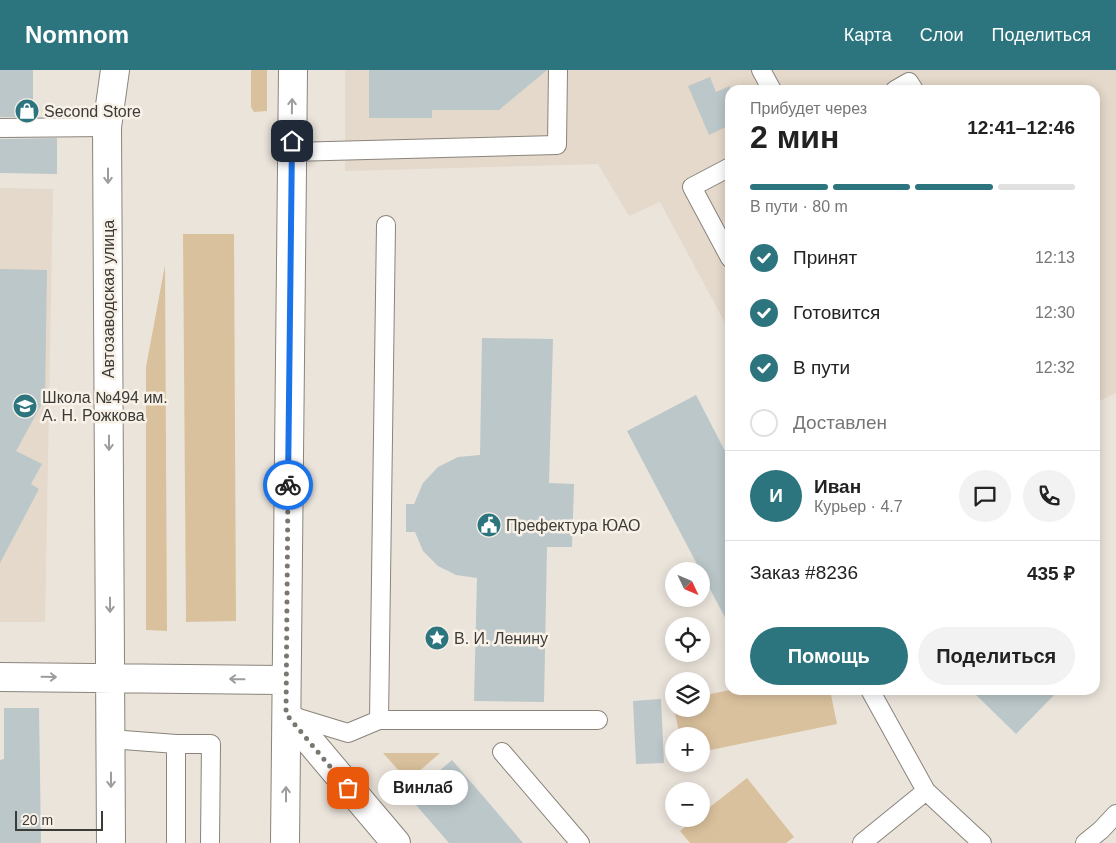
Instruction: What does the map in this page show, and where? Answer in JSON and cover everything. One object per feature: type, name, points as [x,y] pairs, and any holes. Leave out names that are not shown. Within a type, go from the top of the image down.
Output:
[{"type":"main road","points":[[105,70],[107,127]]},
{"type":"main road","name":"Автозаводская улица","points":[[111,843],[107,127],[115,70]]},
{"type":"main road","points":[[286,843],[293,70]]},
{"type":"main road","points":[[0,677],[286,680]]},
{"type":"main road","points":[[286,714],[396,843]]},
{"type":"lane","points":[[291,152],[557,145],[558,70]]},
{"type":"lane","points":[[761,70],[769,85]]},
{"type":"lane","points":[[0,128],[107,127]]},
{"type":"lane","points":[[725,170],[692,187],[725,249]]},
{"type":"lane","points":[[379,720],[386,225]]},
{"type":"lane","points":[[873,695],[926,791],[982,843]]},
{"type":"lane","points":[[286,714],[348,732],[379,720],[598,720]]},
{"type":"lane","points":[[110,739],[176,744],[211,744],[210,843]]},
{"type":"lane","points":[[176,744],[176,843]]},
{"type":"lane","points":[[502,752],[580,843]]},
{"type":"lane","points":[[862,843],[926,791]]},
{"type":"lane","points":[[1085,843],[1116,814]]},
{"type":"shaded area","points":[[251,70],[267,70],[267,111],[254,112],[251,107]]},
{"type":"shaded area","points":[[345,70],[1116,70],[1116,393],[1100,401],[1100,85],[725,85],[725,323],[660,202],[629,216],[598,164],[345,171]]},
{"type":"shaded area","name":"Школа №494 им. А. Н. Рожкова","points":[[0,188],[53,189],[45,622],[0,622]]},
{"type":"shaded area","points":[[183,234],[234,234],[236,621],[186,622]]},
{"type":"shaded area","points":[[165,265],[167,631],[146,630],[146,367]]},
{"type":"shaded area","points":[[725,691],[725,695],[831,695],[837,724],[710,750],[710,727],[678,727],[676,717],[710,717],[710,694]]},
{"type":"shaded area","points":[[383,753],[440,753],[408,781]]},
{"type":"shaded area","points":[[747,778],[794,837],[786,843],[690,843],[680,831],[685,827],[710,827],[710,807]]},
{"type":"building","points":[[0,70],[33,70],[33,117],[0,117]]},
{"type":"building","points":[[369,70],[547,70],[499,110],[432,110],[432,118],[369,118]]},
{"type":"building","points":[[710,77],[716,92],[725,88],[725,127],[709,135],[688,86]]},
{"type":"building","points":[[57,138],[57,174],[0,173],[0,139]]},
{"type":"building","points":[[0,269],[47,270],[45,398],[16,451],[42,464],[31,484],[39,489],[0,563]]},
{"type":"building","name":"Префектура ЮАО","points":[[482,338],[553,339],[549,483],[574,484],[572,547],[547,547],[544,702],[474,701],[477,578],[456,575],[438,566],[423,551],[415,532],[406,532],[406,504],[414,504],[423,483],[438,467],[458,457],[480,455]]},
{"type":"building","points":[[696,395],[725,451],[725,617],[710,589],[710,562],[696,562],[627,431]]},
{"type":"building","points":[[976,695],[1054,695],[1016,734]]},
{"type":"building","points":[[661,699],[664,763],[636,764],[633,701]]},
{"type":"building","points":[[4,708],[39,708],[41,843],[0,843],[0,760],[4,759]]},
{"type":"building","points":[[452,760],[523,843],[449,843],[409,797]]},
{"type":"way so far","points":[[288,485],[286,714],[348,788]]},
{"type":"place","name":"Second Store","points":[[27,111]]},
{"type":"place","name":"Школа №494 им. А. Н. Рожкова","points":[[25,406]]},
{"type":"place","name":"Префектура ЮАО","points":[[489,525]]},
{"type":"place","name":"В. И. Ленину","points":[[437,638]]},
{"type":"place","name":"Винлаб","points":[[348,788]]},
{"type":"route","points":[[288,485],[292,141]]}]
